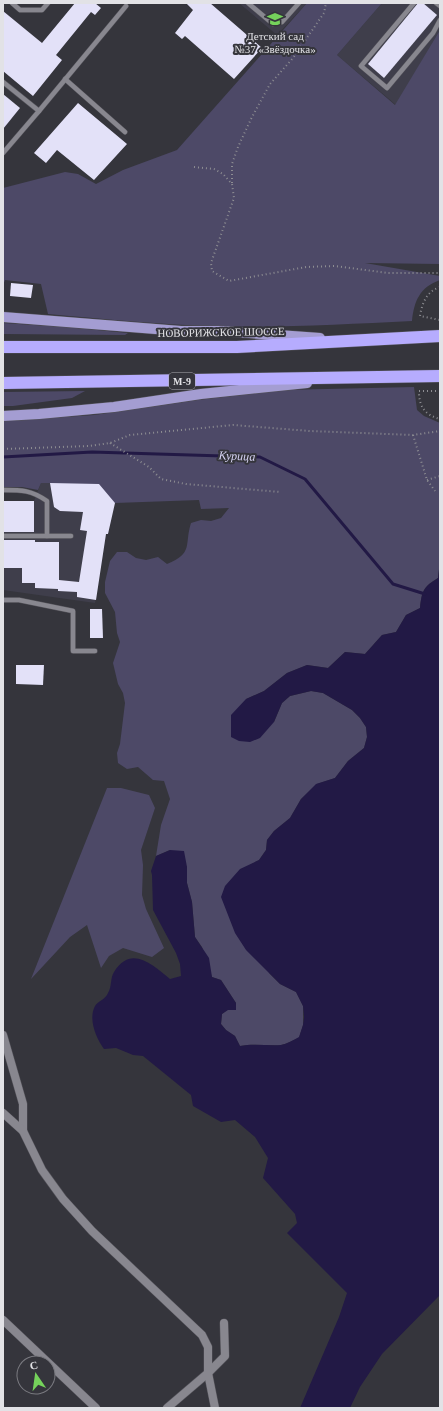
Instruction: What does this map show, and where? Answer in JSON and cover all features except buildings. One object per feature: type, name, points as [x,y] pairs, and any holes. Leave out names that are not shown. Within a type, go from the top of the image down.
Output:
[{"type":"highway","name":"НОВОРИЖСКОЕ ШОССЕ","points":[[3,347],[237,347],[440,336]]},
{"type":"highway","name":"М-9","points":[[3,383],[440,376]]},
{"type":"main road","points":[[3,317],[181,331],[220,331],[358,340]]},
{"type":"main road","name":"М-9","points":[[3,416],[114,407],[201,394],[362,378]]},
{"type":"street","points":[[3,1034],[23,1104],[23,1131]]},
{"type":"street","points":[[3,1114],[23,1131],[42,1170],[63,1199],[92,1231],[202,1335],[208,1347],[208,1373],[215,1408]]},
{"type":"street","points":[[3,1320],[96,1408]]},
{"type":"street","points":[[167,1408],[208,1373],[225,1356],[224,1323]]},
{"type":"lane","points":[[12,3],[20,10],[42,10],[48,3]]},
{"type":"lane","points":[[248,3],[273,24],[282,22],[299,3]]},
{"type":"lane","points":[[414,3],[361,66],[386,88],[433,33],[440,20]]},
{"type":"lane","points":[[436,3],[440,6]]},
{"type":"lane","points":[[3,153],[126,6]]},
{"type":"lane","points":[[65,79],[125,132]]},
{"type":"lane","points":[[3,82],[39,111]]},
{"type":"lane","points":[[3,490],[27,490],[37,494],[47,501],[47,536]]},
{"type":"lane","points":[[3,536],[71,536]]},
{"type":"lane","points":[[3,600],[19,600],[73,611],[73,651],[95,651]]},
{"type":"path","points":[[326,3],[324,13],[293,58],[270,84],[251,119],[238,148],[232,164],[234,198],[211,264],[212,271],[228,281],[306,268],[335,266],[388,273],[440,272]]},
{"type":"path","points":[[194,167],[214,169],[223,174],[232,184]]},
{"type":"path","points":[[440,286],[429,294],[424,301],[420,316],[440,320]]},
{"type":"path","points":[[440,391],[419,391],[421,406],[431,416],[440,419]]},
{"type":"path","points":[[3,449],[89,446],[110,443],[130,435],[233,425],[310,431],[413,435],[440,431]]},
{"type":"path","points":[[413,435],[427,480],[435,491]]},
{"type":"path","points":[[110,443],[149,467],[161,479],[186,484],[280,492]]},
{"type":"path","points":[[427,480],[440,476]]},
{"type":"shaded area","name":"Детский сад №37 «Звёздочка»","points":[[239,3],[307,3],[277,35]]},
{"type":"shaded area","points":[[307,3],[382,3],[337,55],[395,105],[440,30],[440,264],[365,263],[440,276],[440,280],[427,287],[419,296],[414,307],[412,321],[242,326],[111,320],[48,314],[41,284],[5,280],[3,285],[3,188],[65,172],[78,174],[96,184],[123,170],[177,150]]},
{"type":"shaded area","points":[[382,3],[440,3],[440,30],[396,105],[337,55]]},
{"type":"shaded area","points":[[3,323],[128,333],[125,335],[3,334]]},
{"type":"shaded area","points":[[414,387],[417,410],[424,416],[440,423],[440,561],[438,578],[429,584],[424,590],[420,608],[406,615],[396,632],[382,635],[365,654],[345,652],[328,668],[307,665],[287,673],[264,691],[246,699],[274,722],[282,703],[290,696],[311,691],[323,693],[352,710],[360,718],[366,727],[367,737],[364,748],[348,761],[335,778],[317,784],[301,799],[290,818],[274,831],[267,840],[266,850],[259,860],[250,865],[269,973],[280,984],[296,992],[303,1006],[303,1025],[299,1038],[286,1044],[240,1046],[235,1036],[226,1030],[221,1024],[222,1014],[236,1003],[221,980],[212,977],[202,947],[195,937],[192,902],[187,883],[187,867],[170,850],[156,856],[161,825],[170,799],[164,781],[153,780],[138,767],[127,769],[118,763],[117,753],[120,744],[125,703],[123,693],[118,684],[113,663],[120,642],[117,633],[115,612],[105,593],[105,582],[110,561],[117,552],[127,552],[136,558],[146,560],[158,557],[167,564],[185,552],[191,523],[201,520],[211,521],[221,518],[229,508],[201,509],[199,500],[115,503],[50,483],[41,483],[38,490],[22,487],[3,487],[3,421],[94,415],[197,400],[283,390]]},
{"type":"shaded area","points":[[85,391],[72,398],[3,406],[3,392]]},
{"type":"shaded area","points":[[41,483],[50,483],[112,509],[108,534],[106,534],[95,603],[3,590],[3,501],[34,501]]},
{"type":"shaded area","points":[[440,561],[440,1295],[382,1354],[360,1387],[350,1408],[300,1408],[339,1317],[347,1293],[287,1233],[297,1223],[295,1214],[263,1178],[268,1158],[255,1137],[235,1120],[221,1122],[193,1106],[191,1095],[143,1056],[133,1055],[116,1048],[104,1049],[98,1039],[92,1017],[96,1004],[107,995],[114,972],[128,959],[135,958],[149,963],[170,979],[181,976],[180,964],[176,953],[153,910],[151,871],[156,856],[170,850],[184,851],[187,867],[187,883],[192,902],[195,937],[209,958],[212,977],[221,980],[236,1003],[236,1010],[228,1010],[222,1014],[221,1024],[226,1030],[235,1036],[240,1046],[281,1045],[299,1037],[304,1017],[303,1006],[296,992],[280,984],[246,950],[235,933],[221,897],[225,886],[240,869],[259,860],[266,850],[267,840],[274,831],[290,818],[301,799],[316,784],[335,778],[348,761],[364,748],[367,737],[366,727],[352,710],[323,693],[311,691],[290,696],[282,703],[274,722],[260,738],[250,742],[239,741],[231,737],[231,715],[246,699],[264,691],[287,673],[307,665],[328,668],[345,652],[365,654],[382,635],[396,632],[406,615],[420,608],[424,590],[429,584],[438,578]]},
{"type":"shaded area","points":[[107,788],[121,788],[149,795],[155,808],[141,850],[143,865],[142,895],[146,909],[164,948],[152,957],[123,948],[109,956],[101,968],[87,925],[70,937],[31,979]]},
{"type":"waterway","name":"Курица","points":[[3,457],[92,452],[260,457],[305,479],[393,584],[425,594]]},
{"type":"place","name":"Детский сад №37 «Звёздочка»","points":[[275,19]]}]
